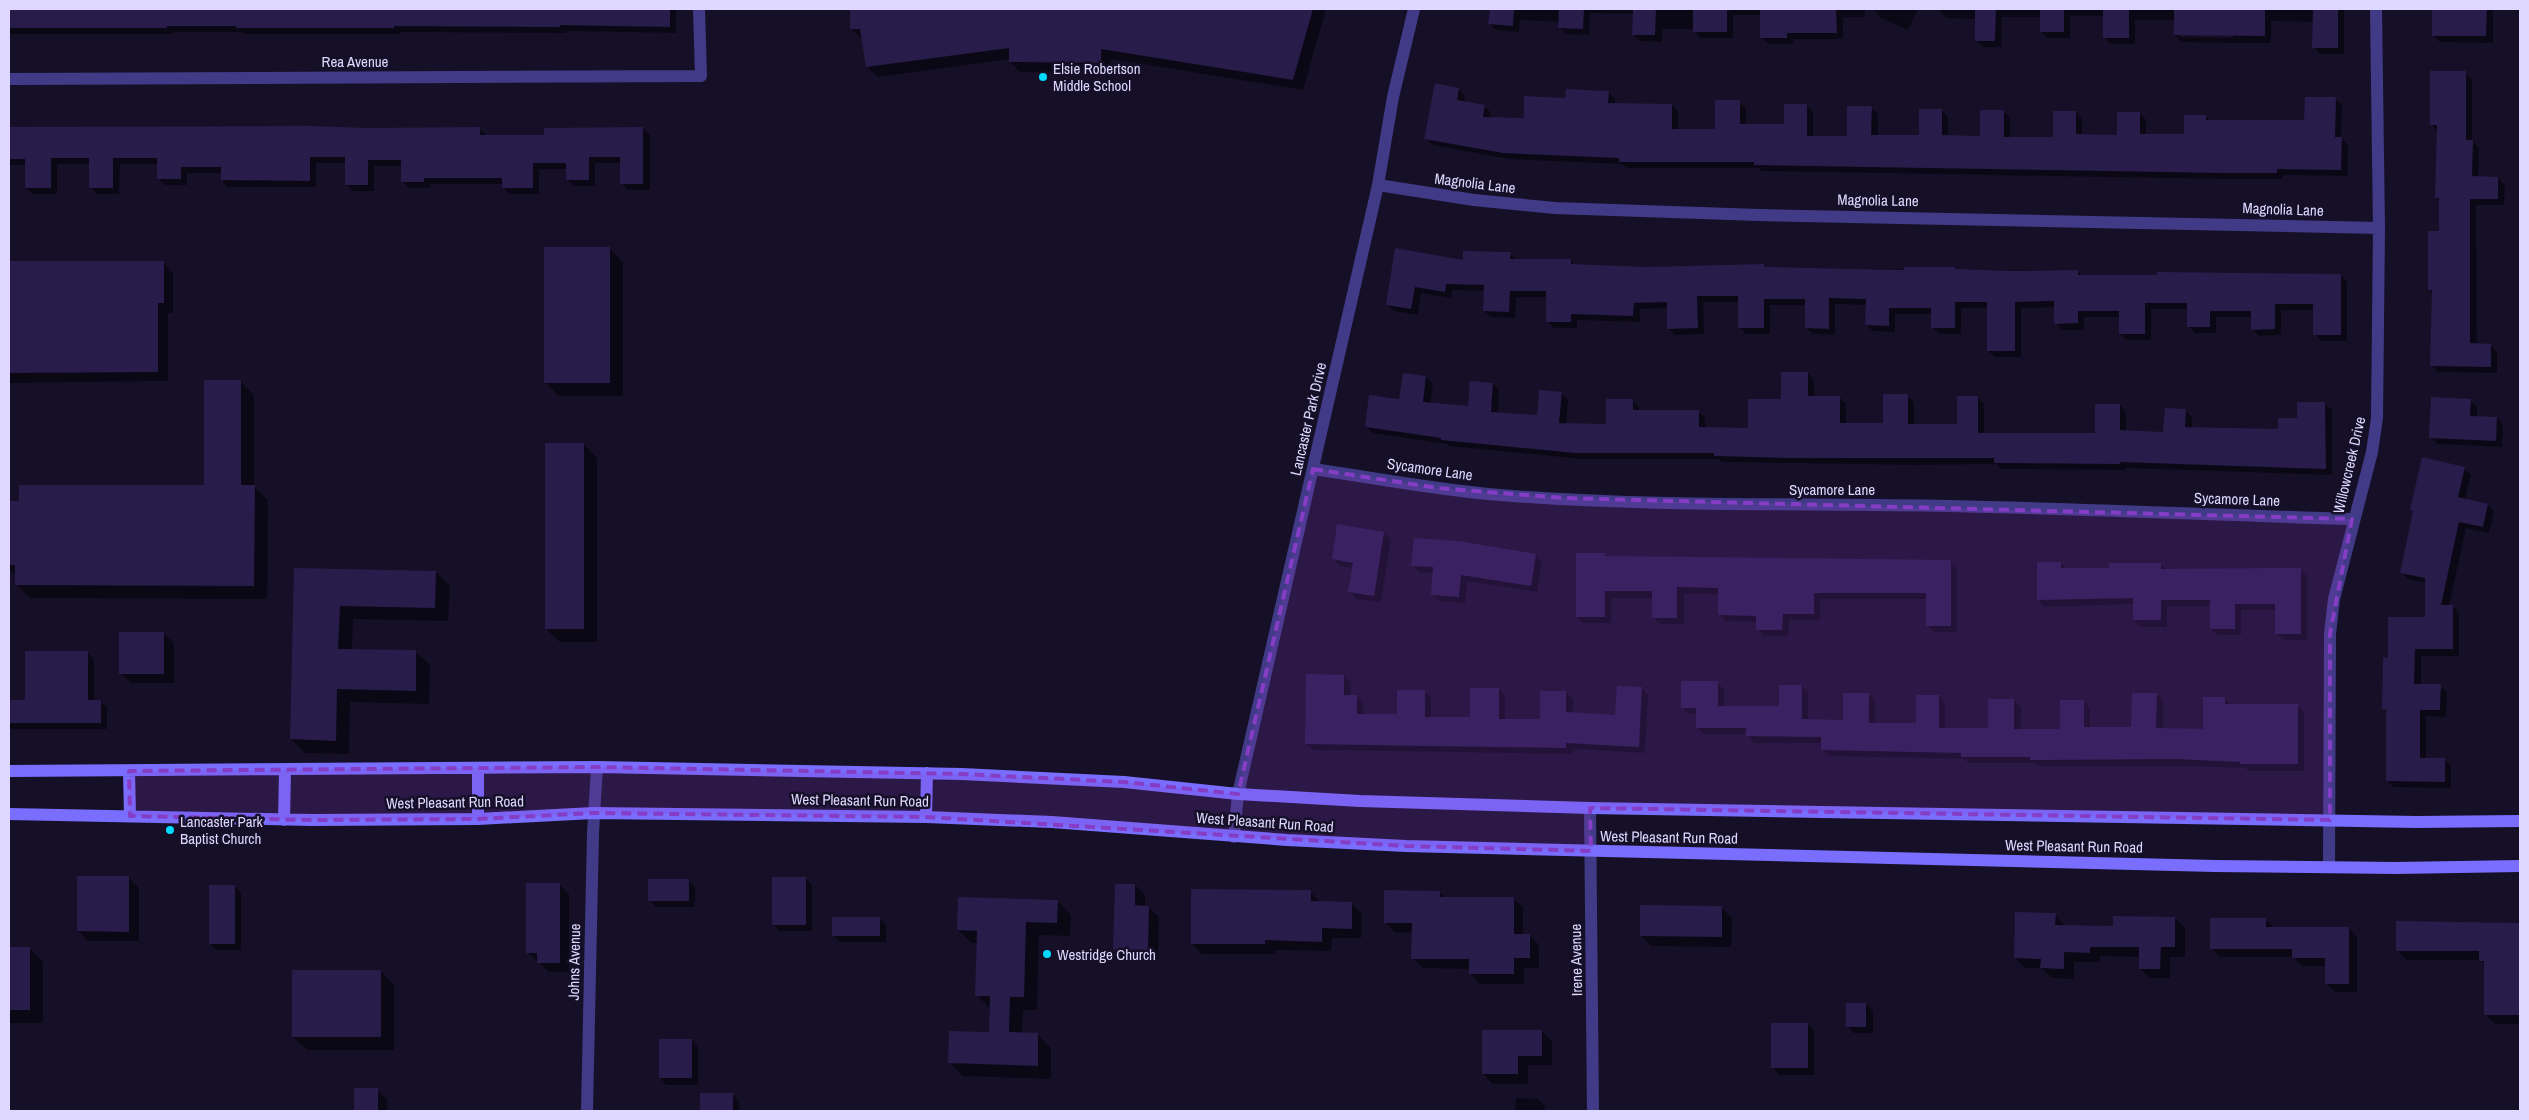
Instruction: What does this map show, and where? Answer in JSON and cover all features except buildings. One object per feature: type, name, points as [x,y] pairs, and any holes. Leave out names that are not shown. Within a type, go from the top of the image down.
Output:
[{"type":"main road","name":"West Pleasant Run Road","points":[[9,771],[284,771],[597,767],[927,773],[1124,782],[1238,794],[1590,808],[2416,822],[2520,821]]},
{"type":"main road","points":[[478,768],[478,819]]},
{"type":"main road","points":[[130,771],[130,816]]},
{"type":"main road","points":[[284,771],[284,820]]},
{"type":"main road","points":[[926,817],[927,773]]},
{"type":"main road","name":"West Pleasant Run Road","points":[[9,814],[284,820],[478,819],[594,813],[926,817],[1052,822],[1234,837],[1406,846],[2396,868],[2520,866]]},
{"type":"street","name":"Rea Avenue","points":[[9,79],[700,76],[699,9]]},
{"type":"street","name":"Lancaster Park Drive","points":[[1234,837],[1238,794],[1378,185],[1393,97],[1414,9]]},
{"type":"street","name":"Willowcreek Drive","points":[[2328,866],[2330,820],[2330,634],[2334,599],[2352,520],[2372,452],[2377,418],[2379,228],[2376,9]]},
{"type":"street","name":"Magnolia Lane","points":[[1378,185],[1474,200],[1555,208],[1759,215],[2379,228]]},
{"type":"street","name":"Sycamore Lane","points":[[1313,469],[1464,491],[1563,498],[1746,505],[1949,506],[2352,520]]},
{"type":"street","name":"Johns Avenue","points":[[588,1111],[594,813],[597,767]]},
{"type":"street","name":"Irene Avenue","points":[[1590,808],[1593,1111]]},
{"type":"highlighted area","points":[[1313,469],[1438,488],[1563,498],[2352,519],[2330,634],[2330,820],[1590,808],[1591,851],[1406,846],[926,817],[593,813],[478,819],[312,820],[130,816],[129,771],[597,767],[962,774],[1124,782],[1238,794]]},
{"type":"place","name":"Elsie Robertson Middle School","points":[[1043,77]]},
{"type":"place","name":"Lancaster Park Baptist Church","points":[[170,830]]},
{"type":"place","name":"Westridge Church","points":[[1047,954]]}]
